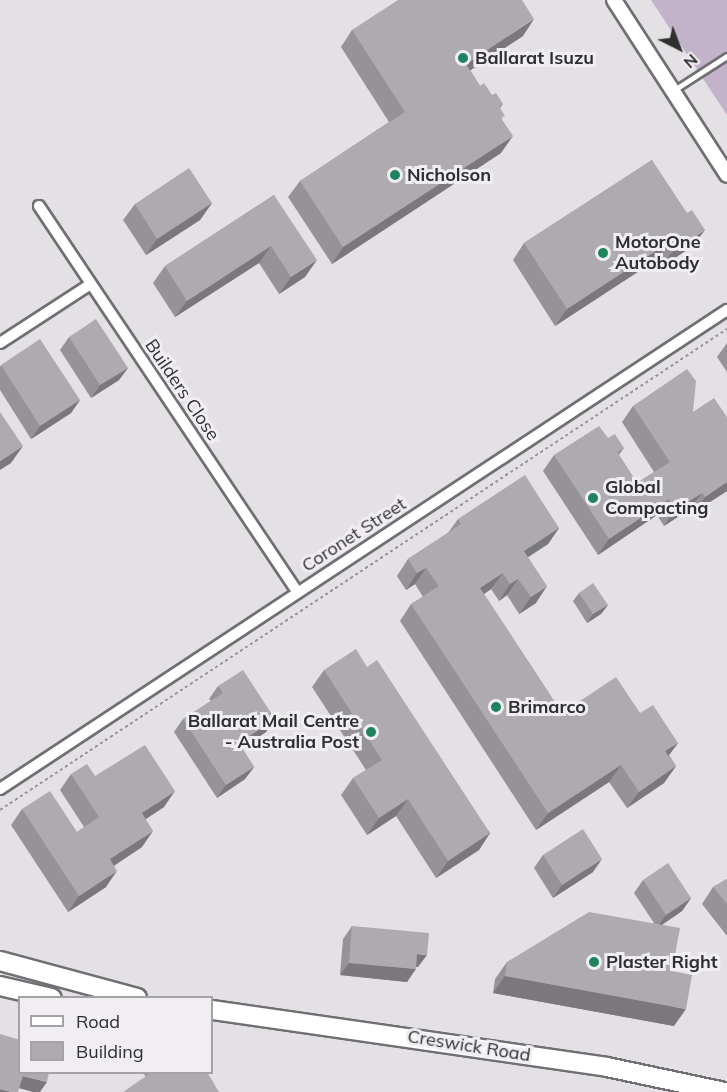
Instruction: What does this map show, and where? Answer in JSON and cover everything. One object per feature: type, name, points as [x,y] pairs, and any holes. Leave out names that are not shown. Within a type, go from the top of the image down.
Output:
[{"type":"highway","points":[[0,960],[130,996]]},
{"type":"highway","points":[[0,986],[43,996]]},
{"type":"highway","name":"Creswick Road","points":[[213,1010],[595,1066],[725,1092]]},
{"type":"street","points":[[614,0],[727,175]]},
{"type":"street","name":"Builders Close","points":[[39,206],[297,592]]},
{"type":"street","points":[[0,343],[91,284]]},
{"type":"street","name":"Coronet Street","points":[[0,789],[727,310]]},
{"type":"lane","points":[[674,90],[727,56]]},
{"type":"path","points":[[0,810],[727,329]]},
{"type":"shaded area","points":[[651,0],[727,0],[727,115]]},
{"type":"building","points":[[398,0],[522,0],[534,19],[466,64],[480,86],[484,83],[492,95],[496,93],[503,104],[499,106],[505,116],[501,118],[513,136],[343,247],[300,181],[405,112],[352,30]]},
{"type":"building","name":"MotorOne Autobody","points":[[652,160],[687,213],[692,210],[705,230],[673,251],[668,243],[567,309],[524,243]]},
{"type":"building","points":[[189,168],[212,203],[157,239],[135,204]]},
{"type":"building","points":[[274,195],[317,260],[291,277],[271,246],[187,301],[165,266]]},
{"type":"building","points":[[96,319],[128,368],[100,385],[69,337]]},
{"type":"building","points":[[40,339],[80,400],[40,426],[1,365]]},
{"type":"building","points":[[687,369],[696,381],[693,412],[714,398],[727,417],[727,482],[705,497],[702,493],[675,510],[669,499],[609,539],[554,455],[599,426],[608,438],[615,434],[624,448],[617,452],[637,483],[670,462],[633,406]]},
{"type":"building","points":[[0,412],[23,446],[0,461]]},
{"type":"building","points":[[525,475],[559,528],[524,551],[547,586],[531,597],[518,579],[510,584],[503,573],[480,588],[562,713],[616,677],[640,713],[653,705],[678,743],[665,751],[676,766],[639,792],[621,765],[548,813],[411,604],[439,586],[426,568],[417,573],[408,559],[461,524],[458,519]]},
{"type":"building","points":[[593,583],[608,605],[593,614],[579,593]]},
{"type":"building","name":"Ballarat Mail Centre - Australia Post","points":[[356,649],[367,667],[377,660],[490,833],[448,861],[408,799],[379,818],[353,778],[382,760],[324,670]]},
{"type":"building","points":[[243,670],[275,719],[239,743],[254,767],[226,785],[183,719],[223,693],[218,686]]},
{"type":"building","points":[[145,745],[175,791],[142,813],[153,831],[110,859],[117,871],[79,896],[22,809],[50,791],[77,832],[99,817],[71,774],[87,764],[95,776]]},
{"type":"building","points":[[583,829],[602,859],[562,885],[543,855]]},
{"type":"building","points":[[668,863],[691,898],[666,915],[643,880]]},
{"type":"building","points":[[727,879],[727,904],[713,887]]},
{"type":"building","name":"Plaster Right","points":[[589,912],[680,928],[672,971],[692,975],[686,1009],[505,976],[507,962]]},
{"type":"building","points":[[352,926],[429,933],[427,955],[417,954],[416,969],[349,963]]},
{"type":"building","points":[[0,1034],[18,1039],[18,1074],[49,1074],[47,1082],[23,1076],[18,1092],[0,1089]]},
{"type":"building","points":[[149,1074],[208,1074],[219,1092],[123,1092]]},
{"type":"place","name":"Ballarat Isuzu","points":[[463,58]]},
{"type":"place","name":"Nicholson","points":[[395,175]]},
{"type":"place","name":"MotorOne Autobody","points":[[603,253]]},
{"type":"place","name":"Global Compacting","points":[[593,498]]},
{"type":"place","name":"Brimarco","points":[[496,707]]},
{"type":"place","name":"Ballarat Mail Centre - Australia Post","points":[[371,732]]},
{"type":"place","name":"Plaster Right","points":[[594,962]]}]
